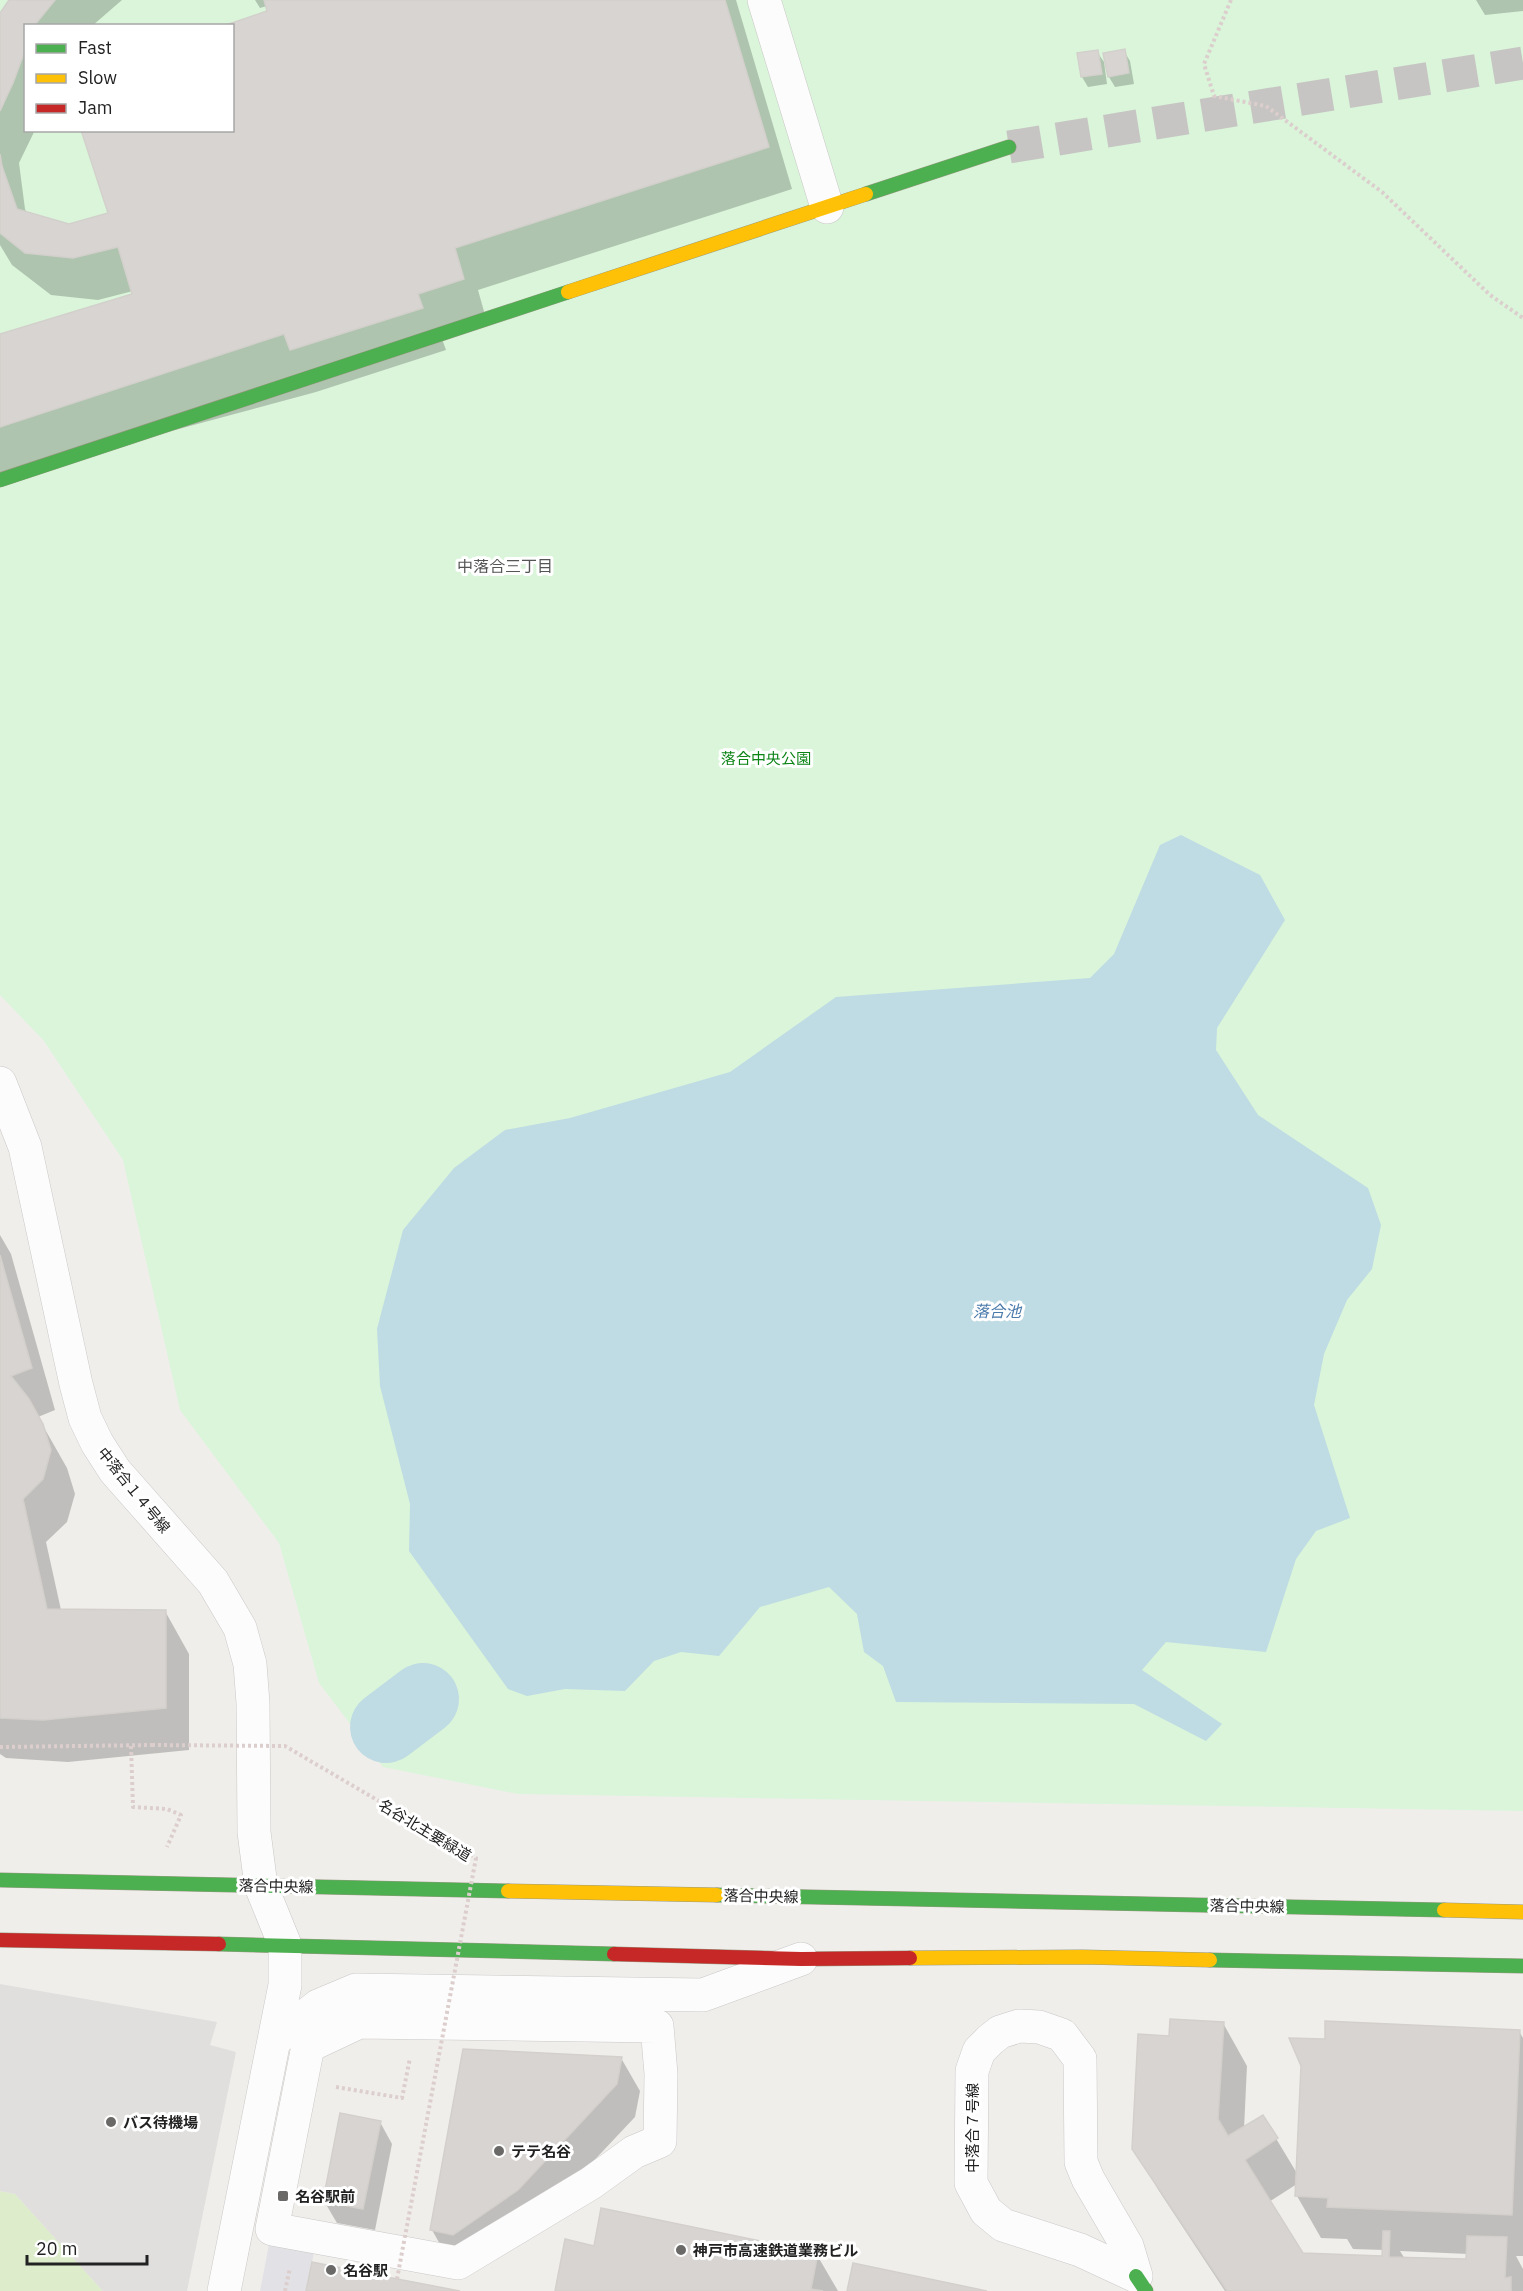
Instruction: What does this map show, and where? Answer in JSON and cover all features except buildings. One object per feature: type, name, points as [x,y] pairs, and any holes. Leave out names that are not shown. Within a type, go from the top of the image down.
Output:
[{"type":"street","points":[[764,0],[827,207]]},
{"type":"street","points":[[0,480],[1009,147]]},
{"type":"street","name":"中落合１４号線","points":[[0,1083],[25,1147],[85,1418],[97,1443],[115,1471],[213,1582],[240,1628],[250,1664],[253,1703],[254,1832],[261,1886],[285,1945]]},
{"type":"street","name":"落合中央線","points":[[0,1880],[1523,1912]]},
{"type":"street","points":[[0,1940],[801,1959],[1082,1957],[1523,1966]]},
{"type":"street","points":[[224,2291],[276,2039],[285,1985],[285,1945]]},
{"type":"street","points":[[276,2039],[318,2006],[356,1990],[703,1995],[801,1959]]},
{"type":"street","points":[[359,2022],[657,2026],[661,2074],[660,2141],[634,2152],[591,2183],[458,2264],[396,2270],[272,2229],[308,2046],[359,2022]]},
{"type":"street","name":"中落合７号線","points":[[1019,2026],[1039,2027],[1062,2035],[1080,2059],[1082,2162],[1088,2179],[1128,2246],[1141,2284],[1080,2250],[1003,2225],[986,2211],[971,2183],[972,2072],[979,2051],[1000,2032],[1019,2026]]},
{"type":"path","points":[[1231,0],[1204,64],[1214,96],[1266,106],[1382,192],[1490,296],[1523,318]]},
{"type":"path","points":[[131,1746],[133,1807],[167,1809],[182,1815],[165,1851]]},
{"type":"path","name":"名谷北主要緑道","points":[[0,1747],[285,1746],[476,1858],[396,2270]]},
{"type":"path","points":[[327,2086],[402,2098],[410,2056]]},
{"type":"green space","name":"落合中央公園","points":[[0,0],[1523,0],[1523,1811],[518,1794],[383,1767],[319,1683],[279,1543],[180,1410],[123,1160],[44,1041],[0,995]]},
{"type":"green space","points":[[0,2191],[15,2194],[103,2291],[0,2291]]},
{"type":"shaded area","name":"バス待機場","points":[[0,1984],[217,2022],[210,2045],[236,2052],[187,2291],[103,2291],[15,2194],[0,2191]]},
{"type":"shaded area","points":[[272,2229],[317,2238],[306,2291],[260,2291]]},
{"type":"water","name":"落合池","points":[[1181,835],[1260,875],[1285,920],[1217,1028],[1216,1050],[1258,1115],[1368,1188],[1381,1225],[1372,1269],[1347,1300],[1324,1354],[1314,1405],[1350,1518],[1316,1531],[1296,1559],[1266,1652],[1166,1642],[1142,1670],[1222,1724],[1206,1741],[1134,1704],[896,1702],[883,1666],[864,1652],[857,1614],[829,1587],[760,1607],[719,1656],[681,1652],[654,1661],[625,1691],[565,1689],[527,1696],[508,1689],[409,1551],[410,1504],[380,1386],[377,1329],[403,1230],[454,1168],[505,1130],[570,1118],[730,1072],[836,997],[1090,978],[1114,954],[1160,845]]},
{"type":"waterway","points":[[386,1727],[423,1699]]},
{"type":"tunnel","points":[[1009,147],[1523,63]]},
{"type":"traffic: fast","points":[[866,194],[1009,147]]},
{"type":"traffic: fast","points":[[0,480],[568,292]]},
{"type":"traffic: fast","points":[[0,1880],[508,1891]]},
{"type":"traffic: fast","points":[[717,1895],[1444,1910]]},
{"type":"traffic: fast","points":[[219,1944],[614,1954]]},
{"type":"traffic: fast","points":[[1210,1960],[1523,1966]]},
{"type":"traffic: fast","points":[[1136,2276],[1146,2291]]},
{"type":"traffic: slow","points":[[568,292],[866,194]]},
{"type":"traffic: slow","points":[[508,1891],[717,1895]]},
{"type":"traffic: slow","points":[[1444,1910],[1523,1912]]},
{"type":"traffic: slow","points":[[910,1958],[1082,1957],[1210,1960]]},
{"type":"traffic: jam","points":[[0,1940],[219,1944]]},
{"type":"traffic: jam","points":[[614,1954],[801,1959],[910,1958]]},
{"type":"place","name":"バス待機場","points":[[111,2122]]},
{"type":"place","name":"テテ名谷","points":[[499,2151]]},
{"type":"place","name":"名谷駅前","points":[[283,2196]]},
{"type":"place","name":"神戸市高速鉄道業務ビル","points":[[681,2250]]},
{"type":"place","name":"名谷駅","points":[[331,2270]]},
{"type":"district","name":"中落合三丁目","points":[[505,566]]}]
